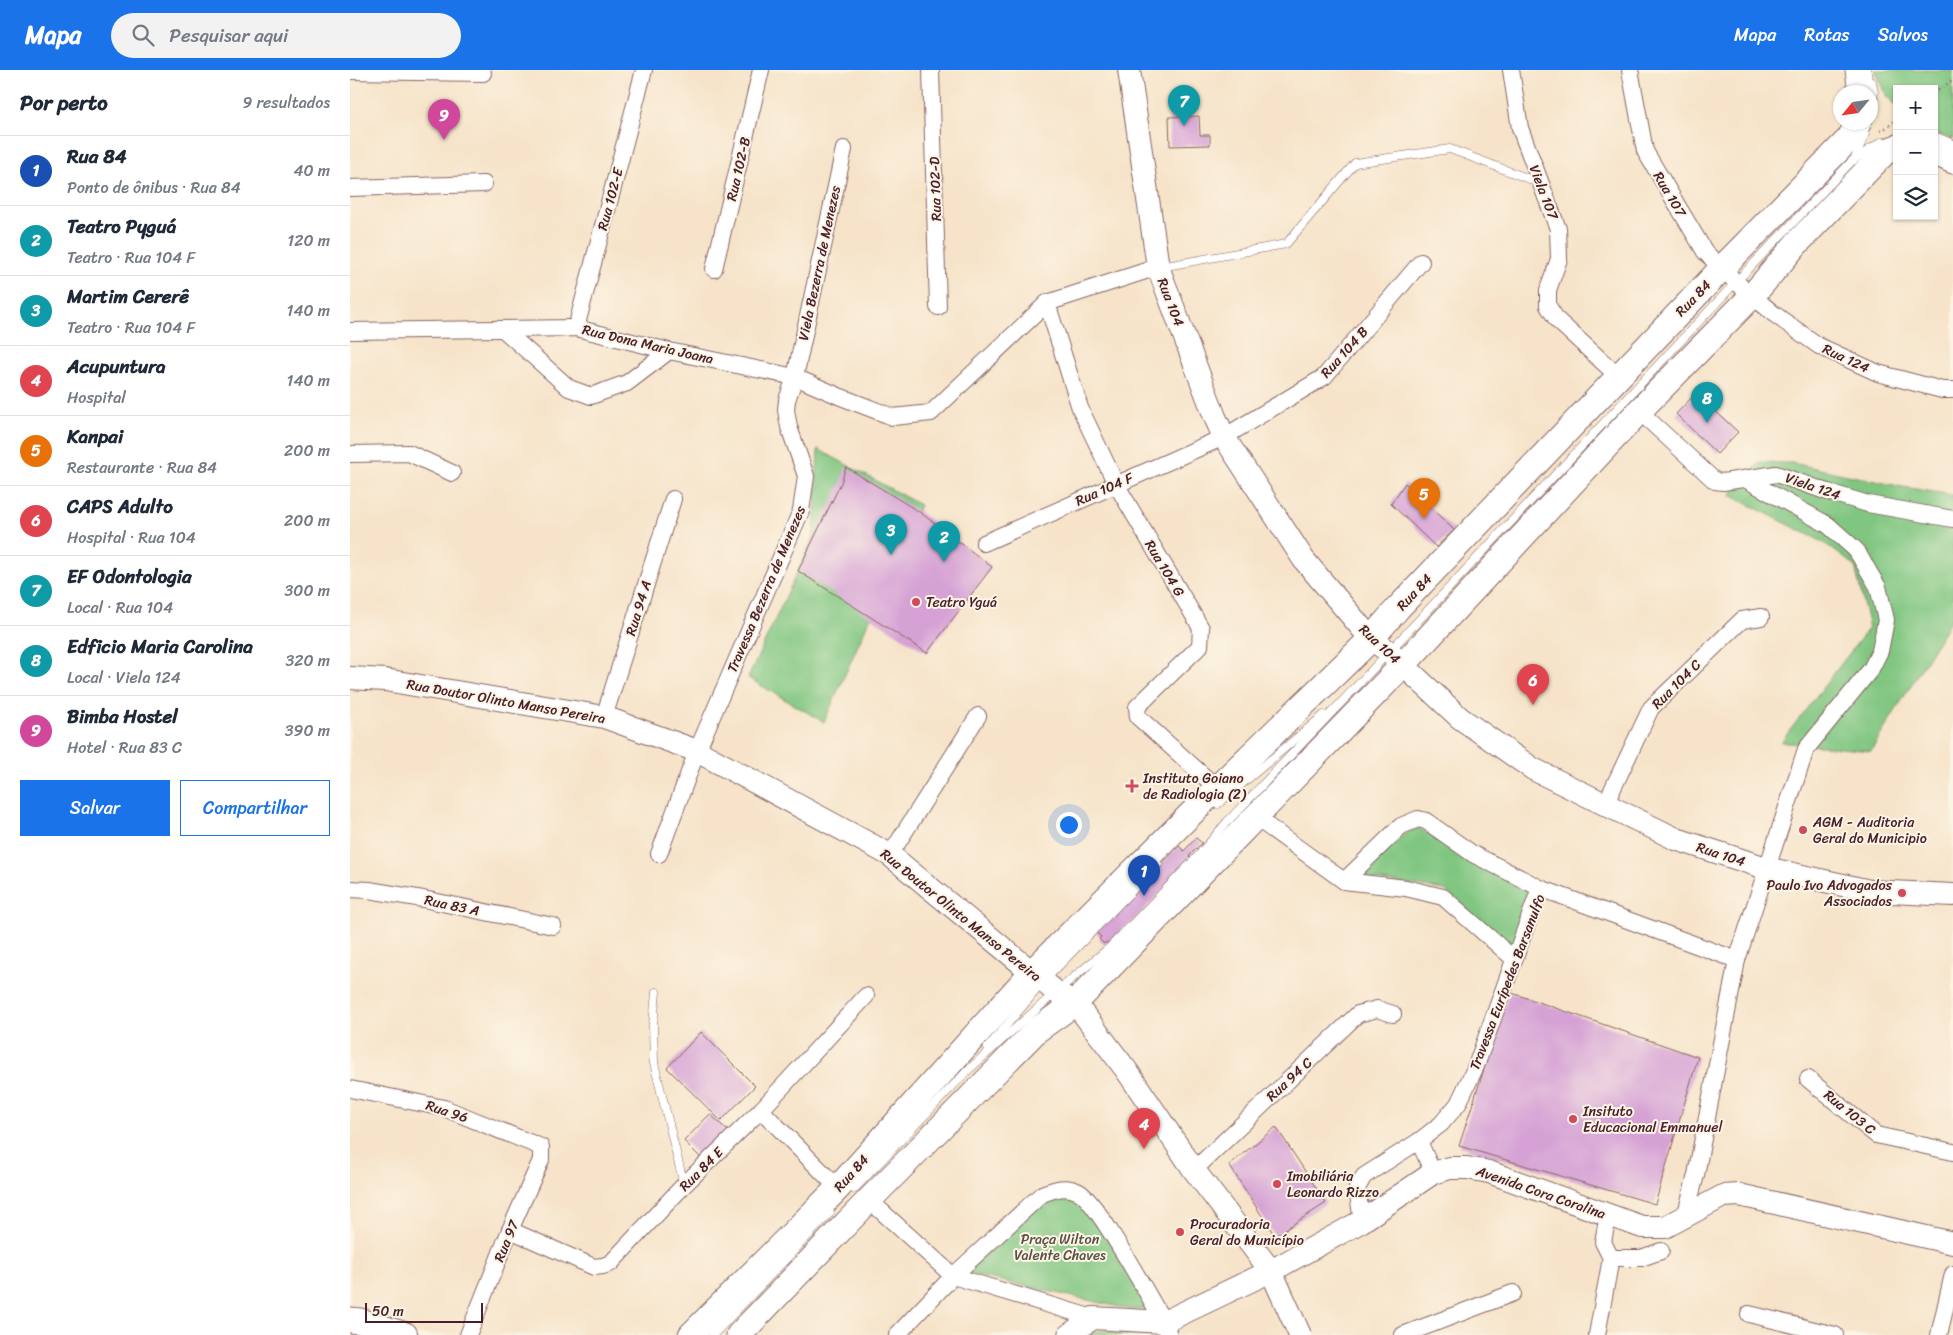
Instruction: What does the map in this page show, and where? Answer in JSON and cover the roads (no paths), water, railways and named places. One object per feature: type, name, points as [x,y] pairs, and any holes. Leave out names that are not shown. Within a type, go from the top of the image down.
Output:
[{"type":"main road","name":"Rua 84","points":[[739,1335],[848,1197],[1052,987],[1214,798],[1388,652],[1639,411],[1854,130]]},
{"type":"main road","name":"Rua 84","points":[[691,1335],[1037,1030],[1052,987],[1255,818],[1388,652],[1405,601],[1618,376],[1736,282],[1797,243],[1892,143]]},
{"type":"main road","points":[[1938,154],[1953,160]]},
{"type":"main road","points":[[350,1320],[360,1321],[406,1335]]},
{"type":"street","name":"Rua 102-E","points":[[576,328],[644,70]]},
{"type":"street","name":"Rua 102-B","points":[[714,269],[761,70]]},
{"type":"street","name":"Rua 102-D","points":[[931,70],[938,308]]},
{"type":"street","name":"Rua 104","points":[[1129,70],[1158,267],[1215,417],[1224,437],[1304,560],[1388,652],[1460,718],[1533,770],[1676,839],[1766,868],[1870,890],[1953,895]]},
{"type":"street","name":"Viela 107","points":[[1511,70],[1520,128],[1558,229],[1559,259],[1548,290],[1548,306],[1557,320],[1618,376]]},
{"type":"street","name":"Rua 107","points":[[1630,70],[1645,151],[1705,252],[1736,282]]},
{"type":"street","points":[[350,71],[483,73]]},
{"type":"street","name":"Viela Bezerra de Menezes","points":[[794,377],[844,149]]},
{"type":"street","points":[[350,188],[484,184]]},
{"type":"street","name":"Rua 104 B","points":[[1224,437],[1324,377],[1421,262]]},
{"type":"street","points":[[794,377],[893,417],[931,413],[1047,303],[1158,267]]},
{"type":"street","name":"Rua 124","points":[[1736,282],[1774,314],[1820,346],[1878,373],[1942,390],[1953,390]]},
{"type":"street","name":"Rua 104 G","points":[[1047,303],[1080,408],[1116,484],[1201,628],[1200,646],[1137,707],[1138,717],[1214,798]]},
{"type":"street","name":"Rua Dona Maria Joana","points":[[350,330],[576,328],[669,351],[794,377]]},
{"type":"street","points":[[504,330],[569,388],[591,396],[627,383],[669,351]]},
{"type":"street","name":"Travessa Bezerra de Menezes","points":[[658,854],[697,751],[801,511],[806,476],[789,427],[786,410],[794,377]]},
{"type":"street","name":"Viela 124","points":[[1639,411],[1715,481],[1723,482],[1776,474],[1868,504],[1953,519]]},
{"type":"street","name":"Rua 104 F","points":[[984,542],[1224,437]]},
{"type":"street","points":[[350,454],[409,453],[452,473]]},
{"type":"street","points":[[1685,1217],[1696,1175],[1737,960],[1806,749],[1871,669],[1880,651],[1886,620],[1878,587],[1856,550],[1828,525],[1745,479]]},
{"type":"street","name":"Rua 94 A","points":[[604,717],[673,499]]},
{"type":"street","name":"Rua 104 C","points":[[1605,805],[1651,708],[1742,620],[1761,617]]},
{"type":"street","name":"Rua Doutor Olinto Manso Pereira","points":[[350,678],[385,680],[604,717],[697,751],[890,855],[1052,987],[1127,1071],[1194,1170],[1270,1270],[1300,1335]]},
{"type":"street","points":[[890,855],[978,716]]},
{"type":"street","points":[[1255,818],[1344,881],[1406,888],[1443,897],[1514,959]]},
{"type":"street","points":[[1344,881],[1401,826],[1418,819],[1426,822],[1473,854],[1540,888]]},
{"type":"street","name":"Travessa Eurípedes Barsanulfo","points":[[1362,1220],[1357,1188],[1364,1176],[1419,1141],[1441,1124],[1458,1104],[1476,1066],[1540,888],[1737,960]]},
{"type":"street","name":"Rua 83 A","points":[[350,889],[369,890],[423,899],[553,926]]},
{"type":"street","name":"Rua 84 E","points":[[510,1230],[594,1267],[603,1266],[611,1262],[684,1185],[761,1110],[866,996]]},
{"type":"street","name":"Rua 94 C","points":[[1194,1170],[1358,1014],[1377,1008],[1393,1014]]},
{"type":"street","name":"Rua 103 C","points":[[1808,1079],[1876,1135],[1953,1152]]},
{"type":"street","name":"Rua 96","points":[[350,1089],[444,1108],[541,1147]]},
{"type":"street","points":[[761,1110],[848,1197],[954,1276],[1092,1318]]},
{"type":"street","points":[[1419,1141],[1433,1173]]},
{"type":"street","name":"Rua 97","points":[[468,1335],[510,1230],[541,1160],[541,1147]]},
{"type":"street","name":"Avenida Cora Coralina","points":[[1092,1318],[1166,1328],[1362,1220],[1433,1173],[1450,1168],[1467,1168],[1489,1172],[1642,1227],[1654,1228],[1665,1226],[1723,1196],[1739,1195],[1953,1243]]},
{"type":"street","points":[[897,1335],[954,1276],[1042,1194],[1059,1187],[1080,1192],[1096,1208],[1166,1328]]},
{"type":"street","points":[[1597,1335],[1611,1258],[1603,1242],[1608,1215]]},
{"type":"street","points":[[1611,1258],[1641,1258],[1661,1251]]},
{"type":"street","points":[[1939,1335],[1953,1274]]},
{"type":"street","points":[[1403,1335],[1513,1293]]},
{"type":"street","points":[[1749,1314],[1835,1335]]},
{"type":"street","points":[[1069,1335],[1092,1318]]},
{"type":"lane","points":[[1854,160],[1866,130]]},
{"type":"lane","points":[[1938,138],[1953,144]]},
{"type":"lane","points":[[966,1072],[1052,987],[1110,947],[1198,856],[1227,822],[1736,282],[1854,160],[1876,144],[1892,143]]},
{"type":"lane","points":[[1158,267],[1286,244],[1355,164],[1450,149],[1540,184]]},
{"type":"lane","points":[[1214,798],[1353,690]]},
{"type":"lane","points":[[713,1335],[848,1197],[966,1072],[1052,987],[1167,855]]},
{"type":"lane","points":[[656,992],[653,1025],[654,1063],[684,1185]]},
{"type":"place","name":"EF Odontologia","points":[[1184,126]]},
{"type":"place","name":"Bimba Hostel","points":[[444,140]]},
{"type":"place","name":"Edficio Maria Carolina","points":[[1707,423]]},
{"type":"place","name":"Kanpai","points":[[1424,519]]},
{"type":"place","name":"Martim Cererê","points":[[891,555]]},
{"type":"place","name":"Teatro Pyguá","points":[[944,562]]},
{"type":"place","name":"Teatro Yguá","points":[[916,602]]},
{"type":"place","name":"CAPS Adulto","points":[[1533,705]]},
{"type":"place","name":"Instituto Goiano de Radiologia (2)","points":[[1132,786]]},
{"type":"place","name":"AGM - Auditoria Geral do Municipio","points":[[1803,830]]},
{"type":"place","name":"Paulo Ivo Advogados Associados","points":[[1902,893]]},
{"type":"place","name":"Rua 84","points":[[1144,896]]},
{"type":"place","name":"Insituto Educacional Emmanuel","points":[[1573,1119]]},
{"type":"place","name":"Acupuntura","points":[[1144,1149]]},
{"type":"place","name":"Imobiliária Leonardo Rizzo","points":[[1277,1184]]},
{"type":"place","name":"Procuradoria Geral do Município","points":[[1180,1232]]},
{"type":"park label","name":"Praça Wilton Valente Chaves","points":[[1060,1248]]}]
